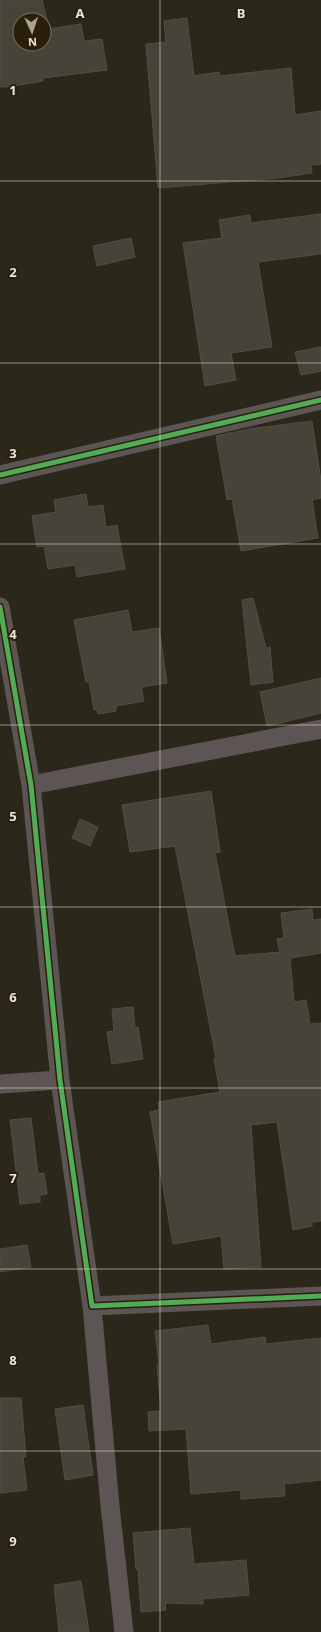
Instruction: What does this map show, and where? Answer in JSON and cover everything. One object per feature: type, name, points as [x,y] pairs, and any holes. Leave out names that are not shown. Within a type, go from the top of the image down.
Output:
[{"type":"street","points":[[0,475],[321,400]]},
{"type":"street","points":[[0,606],[31,785],[60,1080],[92,1306],[110,1506],[124,1632]]},
{"type":"street","points":[[31,785],[321,729]]},
{"type":"street","points":[[0,1084],[60,1080]]},
{"type":"street","points":[[92,1306],[321,1296]]},
{"type":"building","points":[[0,0],[42,0],[45,12],[12,12],[12,52],[52,52],[52,29],[81,24],[84,41],[102,39],[107,70],[43,78],[43,81],[0,87]]},
{"type":"building","points":[[187,18],[194,76],[219,72],[220,76],[291,68],[295,115],[321,111],[321,164],[311,165],[312,173],[278,178],[158,188],[146,44],[166,42],[164,21]]},
{"type":"building","points":[[321,214],[321,254],[258,262],[272,347],[231,353],[236,380],[205,386],[183,243],[222,238],[219,220],[250,215],[251,223]]},
{"type":"building","points":[[131,238],[135,257],[97,266],[93,246]]},
{"type":"building","points":[[321,347],[321,371],[301,375],[295,352]]},
{"type":"building","points":[[312,421],[321,481],[321,498],[312,500],[318,538],[241,551],[232,499],[227,500],[216,436],[249,429]]},
{"type":"building","points":[[86,494],[88,507],[103,505],[106,527],[117,525],[125,569],[77,577],[75,565],[48,569],[44,546],[37,547],[32,516],[56,512],[54,500]]},
{"type":"building","points":[[253,598],[266,648],[270,647],[273,682],[251,685],[242,600]]},
{"type":"building","points":[[128,610],[132,632],[159,628],[167,683],[141,687],[144,701],[116,706],[116,711],[98,714],[97,709],[94,710],[89,681],[86,682],[74,620]]},
{"type":"building","points":[[321,678],[321,713],[267,726],[260,692]]},
{"type":"building","points":[[211,791],[220,852],[215,853],[235,956],[280,952],[277,939],[284,938],[281,913],[312,909],[313,920],[321,919],[321,953],[290,958],[294,1002],[306,1000],[310,1024],[321,1023],[321,1221],[312,1222],[312,1226],[293,1230],[277,1122],[251,1125],[261,1267],[224,1269],[221,1236],[173,1244],[150,1112],[159,1110],[158,1102],[220,1092],[214,1059],[216,1058],[175,846],[130,852],[122,805]]},
{"type":"building","points":[[80,819],[98,827],[90,846],[72,838]]},
{"type":"building","points":[[133,1007],[135,1028],[138,1027],[143,1059],[112,1064],[107,1032],[114,1031],[112,1009]]},
{"type":"building","points":[[31,1118],[38,1174],[44,1173],[47,1194],[40,1195],[40,1202],[20,1204],[10,1120]]},
{"type":"building","points":[[27,1245],[31,1267],[0,1272],[0,1249]]},
{"type":"building","points":[[208,1325],[211,1344],[265,1337],[266,1344],[321,1338],[321,1480],[284,1484],[285,1496],[241,1499],[241,1490],[191,1494],[186,1429],[149,1431],[148,1412],[161,1411],[157,1365],[159,1365],[155,1331]]},
{"type":"building","points":[[0,1398],[21,1398],[26,1457],[23,1457],[27,1490],[0,1493]]},
{"type":"building","points":[[83,1405],[93,1475],[65,1480],[55,1409]]},
{"type":"building","points":[[190,1528],[194,1564],[246,1560],[249,1595],[203,1599],[203,1604],[165,1603],[166,1610],[141,1612],[138,1569],[136,1569],[133,1533]]},
{"type":"building","points":[[81,1581],[89,1632],[59,1632],[54,1585]]},
{"type":"cycle path","points":[[0,475],[321,400]]},
{"type":"cycle path","points":[[0,607],[31,785],[60,1080],[92,1306],[321,1296]]}]
